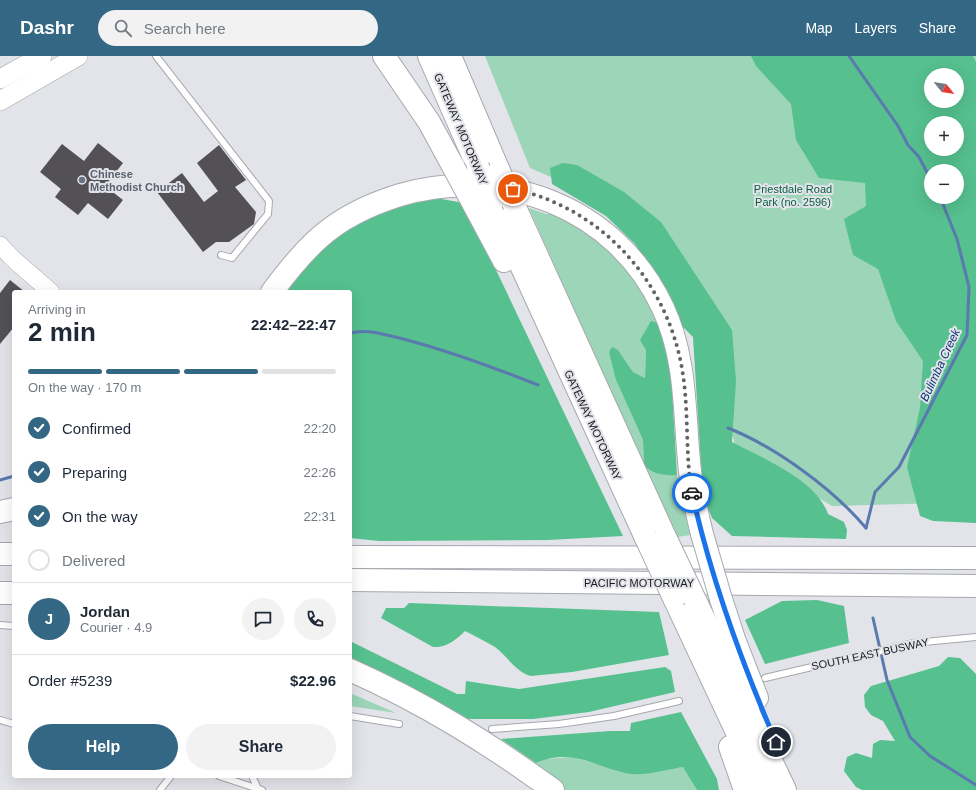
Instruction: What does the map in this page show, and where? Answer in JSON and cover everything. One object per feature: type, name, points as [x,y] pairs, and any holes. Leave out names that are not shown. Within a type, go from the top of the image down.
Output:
[{"type":"highway","points":[[384,56],[429,122],[454,168],[483,202]]},
{"type":"highway","name":"GATEWAY MOTORWAY","points":[[429,56],[478,167],[483,202],[548,325],[655,536],[685,599],[785,790]]},
{"type":"highway","name":"GATEWAY MOTORWAY","points":[[450,56],[655,536]]},
{"type":"highway","points":[[258,290],[292,246],[308,232],[336,212],[363,198],[400,185],[406,184],[427,188]]},
{"type":"highway","points":[[274,290],[296,261],[319,237],[330,229],[374,204],[427,188],[450,186],[489,186],[502,187],[539,196],[571,211],[615,242],[639,269],[663,308],[680,354],[685,393],[692,491],[702,534],[721,599],[754,691],[798,790]]},
{"type":"highway","points":[[0,512],[12,509]]},
{"type":"highway","points":[[0,554],[12,554]]},
{"type":"highway","points":[[352,557],[976,558]]},
{"type":"highway","points":[[0,579],[12,579]]},
{"type":"highway","name":"PACIFIC MOTORWAY","points":[[352,580],[976,586]]},
{"type":"highway","points":[[0,593],[12,593]]},
{"type":"highway","name":"GATEWAY MOTORWAY","points":[[685,599],[704,663],[764,790]]},
{"type":"highway","points":[[704,663],[704,683],[720,718],[745,790]]},
{"type":"highway","points":[[352,671],[388,687],[467,730],[538,783],[553,790]]},
{"type":"main road","points":[[0,79],[42,56]]},
{"type":"main road","points":[[0,101],[78,56]]},
{"type":"street","points":[[0,244],[12,258],[49,290]]},
{"type":"lane","points":[[156,56],[268,201],[268,214],[232,258],[221,255]]},
{"type":"lane","points":[[0,625],[12,626]]},
{"type":"lane","name":"SOUTH EAST BUSWAY","points":[[765,678],[914,643],[976,637]]},
{"type":"lane","points":[[492,729],[559,724],[606,718],[679,701]]},
{"type":"lane","points":[[352,716],[399,724]]},
{"type":"lane","points":[[0,720],[12,723]]},
{"type":"lane","points":[[160,790],[169,778]]},
{"type":"lane","points":[[225,778],[260,789]]},
{"type":"lane","points":[[253,778],[260,789]]},
{"type":"green space","name":"Priestdale Road Park (no. 2596)","points":[[485,56],[976,56],[976,502],[832,506],[736,448],[705,334],[680,276],[590,194],[530,168]]},
{"type":"green space","points":[[751,56],[973,56],[976,62],[976,523],[933,521],[920,516],[907,467],[920,408],[923,361],[896,321],[878,269],[853,255],[844,219],[866,206],[865,183],[819,178],[796,140],[791,104],[756,66]]},
{"type":"green space","points":[[563,163],[577,165],[624,192],[661,222],[732,330],[736,381],[732,442],[773,463],[801,480],[822,502],[828,514],[844,522],[847,530],[846,539],[732,536],[712,518],[706,503],[701,465],[693,337],[681,325],[663,285],[635,244],[606,216],[552,184],[550,168]]},
{"type":"green space","points":[[419,195],[464,203],[623,536],[548,540],[379,541],[352,538],[352,290],[286,290],[312,253],[363,219]]},
{"type":"green space","points":[[529,208],[546,214],[555,214],[586,232],[612,254],[630,273],[649,304],[658,323],[646,350],[645,378],[633,372],[618,350],[616,380],[643,440],[644,466]]},
{"type":"green space","points":[[651,321],[658,323],[671,372],[677,475],[659,474],[644,466],[643,440],[616,380],[609,352],[612,347],[618,350],[633,372],[645,378],[646,350],[640,340]]},
{"type":"green space","points":[[644,466],[665,475],[677,475],[690,535],[678,537]]},
{"type":"green space","points":[[817,600],[844,606],[849,643],[765,664],[745,620],[782,601]]},
{"type":"green space","points":[[409,603],[659,612],[669,655],[572,672],[531,676],[516,667],[495,647],[465,631],[446,645],[433,647],[381,618],[386,608],[404,608]]},
{"type":"green space","points":[[352,642],[457,694],[465,694],[466,681],[519,689],[665,667],[671,671],[675,692],[589,712],[533,719],[464,719],[352,662]]},
{"type":"green space","points":[[948,657],[960,658],[976,674],[976,790],[862,790],[856,787],[844,771],[847,757],[856,753],[872,758],[873,744],[880,740],[895,741],[883,721],[871,715],[865,707],[864,695],[871,686],[939,666]]},
{"type":"green space","points":[[352,694],[396,713],[352,706]]},
{"type":"green space","points":[[681,712],[717,779],[719,790],[697,790],[683,767],[649,773],[631,774],[573,758],[562,757],[536,763],[501,739],[610,731],[630,731],[631,723]]},
{"type":"green space","points":[[572,757],[632,774],[684,767],[697,790],[566,790],[536,763],[546,759]]},
{"type":"building","name":"Chinese Methodist Church","points":[[98,143],[123,163],[105,186],[123,200],[108,219],[88,203],[78,215],[55,197],[61,189],[40,172],[62,144],[84,161]]},
{"type":"building","points":[[219,145],[246,180],[235,187],[256,212],[254,224],[229,242],[216,242],[203,252],[157,192],[182,173],[204,202],[218,191],[197,163]]},
{"type":"building","points":[[10,280],[22,290],[12,290],[12,329],[0,344],[0,293]]},
{"type":"waterway","name":"Bulimba Creek","points":[[849,56],[898,126],[908,145],[919,157],[924,167]]},
{"type":"waterway","name":"Bulimba Creek","points":[[866,528],[875,492],[899,467],[967,335],[969,287],[957,239],[943,204]]},
{"type":"waterway","points":[[352,333],[364,331],[407,340],[506,372],[538,385]]},
{"type":"waterway","points":[[728,428],[765,446],[803,470],[853,513],[866,528]]},
{"type":"waterway","points":[[0,480],[12,477]]},
{"type":"waterway","name":"Bulimba Creek","points":[[873,618],[887,680],[910,737],[930,756],[976,785]]},
{"type":"way so far","points":[[513,189],[539,196],[556,203],[587,220],[615,242],[639,269],[652,287],[673,331],[680,354],[686,401],[688,461],[692,493]]},
{"type":"place","name":"Chinese Methodist Church","points":[[82,180]]},
{"type":"route","points":[[692,493],[702,534],[734,639],[776,742]]}]
